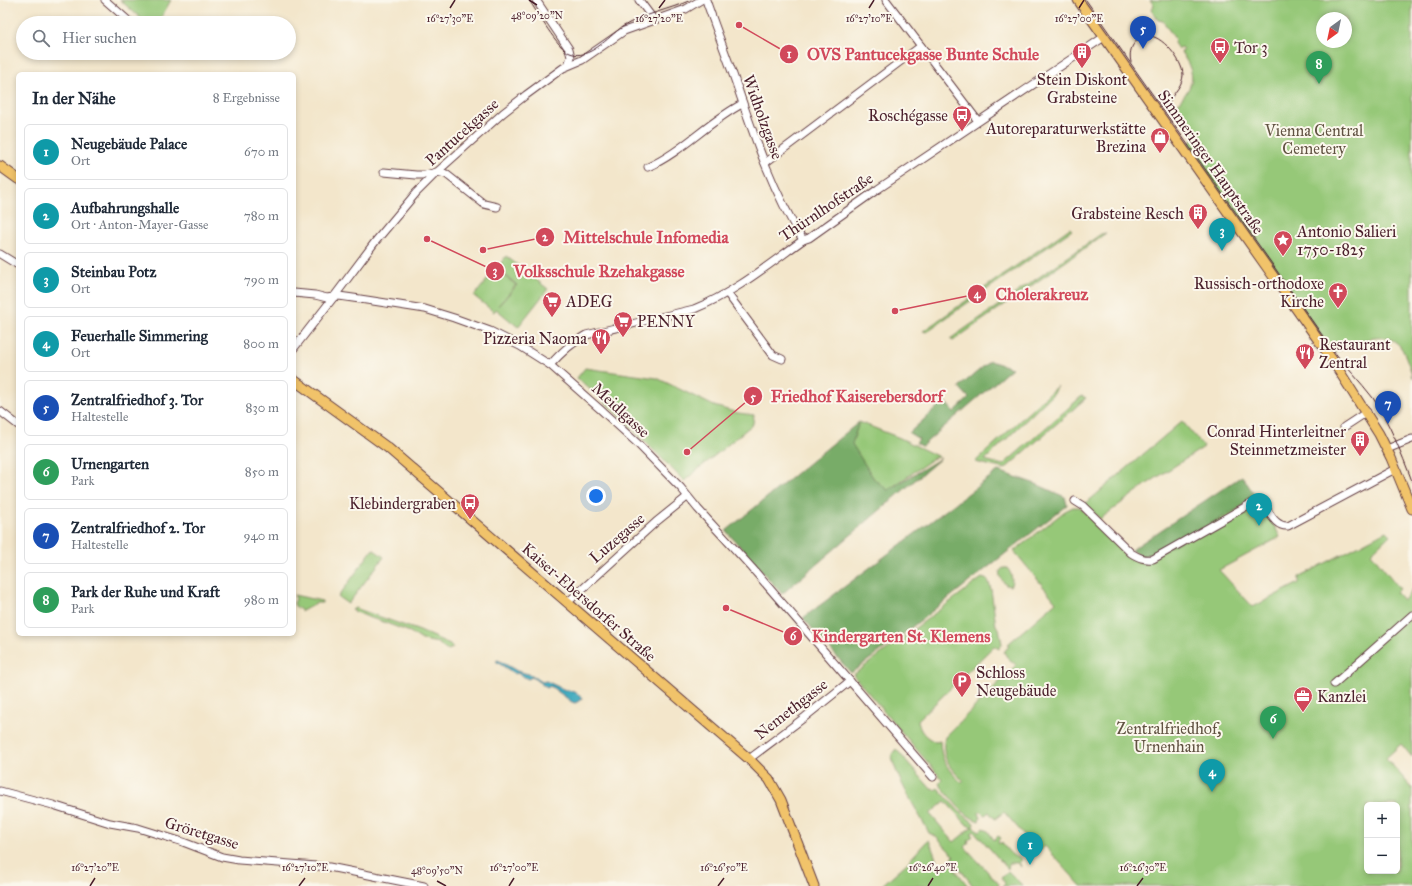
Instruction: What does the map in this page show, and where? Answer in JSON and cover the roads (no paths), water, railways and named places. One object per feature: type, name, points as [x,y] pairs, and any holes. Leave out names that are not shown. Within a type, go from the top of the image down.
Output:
[{"type":"main road","name":"Simmeringer Hauptstraße","points":[[1078,0],[1331,358],[1367,412],[1387,449],[1412,510]]},
{"type":"main road","points":[[0,166],[16,177]]},
{"type":"main road","name":"Kaiser-Ebersdorfer Straße","points":[[296,381],[388,448],[748,759],[769,779],[781,800],[814,886]]},
{"type":"street","points":[[105,0],[124,16]]},
{"type":"street","points":[[536,0],[569,49],[571,57],[568,65]]},
{"type":"street","points":[[639,0],[654,20]]},
{"type":"street","name":"Pantucekgasse","points":[[296,346],[334,298],[397,214],[437,172],[509,109],[543,82],[568,65],[582,60],[624,31],[639,24],[691,7],[701,0]]},
{"type":"street","name":"Widholzgasse","points":[[706,0],[742,104],[765,163],[777,192],[803,240]]},
{"type":"street","points":[[886,0],[978,121]]},
{"type":"street","name":"Thürnlhofstraße","points":[[550,365],[568,346],[586,335],[694,309],[710,303],[727,293],[978,121],[1104,37]]},
{"type":"street","points":[[765,163],[921,46]]},
{"type":"street","points":[[648,167],[661,161],[728,112],[742,104]]},
{"type":"street","points":[[384,172],[416,175],[425,175],[437,172],[446,174],[484,204],[497,207]]},
{"type":"street","points":[[0,254],[16,264]]},
{"type":"street","name":"Meidlgasse","points":[[296,293],[327,298],[339,296],[387,302],[425,309],[490,331],[520,346],[550,365],[602,410],[677,484],[934,776]]},
{"type":"street","points":[[727,293],[773,355],[782,359]]},
{"type":"street","points":[[0,411],[16,423]]},
{"type":"street","points":[[1344,427],[1367,412]]},
{"type":"street","points":[[1387,449],[1412,439]]},
{"type":"street","points":[[1075,502],[1083,506],[1131,553],[1138,558],[1146,560],[1153,559],[1252,503],[1257,502],[1264,505],[1278,524],[1288,526],[1395,469]]},
{"type":"street","name":"Luzegasse","points":[[567,603],[656,522],[687,497]]},
{"type":"street","points":[[1334,684],[1412,615]]},
{"type":"street","name":"Nemethgasse","points":[[748,759],[805,717],[850,680]]},
{"type":"street","name":"Gröretgasse","points":[[0,791],[53,805],[110,823],[183,842],[222,857],[239,860],[329,867],[424,886]]},
{"type":"water","points":[[498,660],[517,671],[532,675],[542,682],[546,681],[563,689],[575,692],[583,699],[575,703],[572,702],[550,686],[547,688],[532,677],[528,679],[517,673],[515,674],[496,661]]},
{"type":"tram line","points":[[529,0],[548,30],[560,45],[570,53],[577,55],[584,54],[598,47],[622,27],[630,23],[647,15],[691,0]]},
{"type":"tram line","points":[[1086,0],[1332,349],[1373,398],[1390,428],[1412,481]]},
{"type":"tram line","points":[[1131,62],[1130,54],[1132,46],[1138,40],[1146,36],[1152,36],[1158,39],[1170,49],[1179,63],[1183,75],[1182,81],[1170,100],[1169,111],[1172,118]]},
{"type":"place","name":"OVS Pantucekgasse Bunte Schule","points":[[739,25]]},
{"type":"place","name":"Zentralfriedhof 3. Tor","points":[[1143,49]]},
{"type":"place","name":"Tor 3","points":[[1220,64]]},
{"type":"place","name":"Stein Diskont Grabsteine","points":[[1082,69]]},
{"type":"place","name":"Park der Ruhe und Kraft","points":[[1319,84]]},
{"type":"place","name":"Roschégasse","points":[[962,132]]},
{"type":"place","name":"Autoreparaturwerkstätte Brezina","points":[[1160,154]]},
{"type":"place","name":"Grabsteine Resch","points":[[1198,230]]},
{"type":"place","name":"Volksschule Rzehakgasse","points":[[427,239]]},
{"type":"place","name":"Mittelschule Infomedia","points":[[483,250]]},
{"type":"place","name":"Steinbau Potz","points":[[1222,251]]},
{"type":"place","name":"Antonio Salieri 1750-1825","points":[[1283,257]]},
{"type":"place","name":"Russisch-orthodoxe Kirche","points":[[1338,309]]},
{"type":"place","name":"Cholerakreuz","points":[[895,311]]},
{"type":"place","name":"ADEG","points":[[552,318]]},
{"type":"place","name":"PENNY","points":[[623,338]]},
{"type":"place","name":"Pizzeria Naoma","points":[[601,355]]},
{"type":"place","name":"Restaurant Zentral","points":[[1305,370]]},
{"type":"place","name":"Zentralfriedhof 2. Tor","points":[[1388,424]]},
{"type":"place","name":"Friedhof Kaiserebersdorf","points":[[687,452]]},
{"type":"place","name":"Conrad Hinterleitner Steinmetzmeister","points":[[1360,457]]},
{"type":"place","name":"Klebindergraben","points":[[470,520]]},
{"type":"place","name":"Aufbahrungshalle","points":[[1259,526]]},
{"type":"place","name":"Kindergarten St. Klemens","points":[[726,608]]},
{"type":"place","name":"Schloss Neugebäude","points":[[962,698]]},
{"type":"place","name":"Kanzlei","points":[[1303,713]]},
{"type":"place","name":"Urnengarten","points":[[1273,739]]},
{"type":"place","name":"Feuerhalle Simmering","points":[[1212,792]]},
{"type":"place","name":"Neugebäude Palace","points":[[1030,865]]},
{"type":"park label","name":"Vienna Central Cemetery","points":[[1314,139]]},
{"type":"park label","name":"Zentralfriedhof, Urnenhain","points":[[1169,737]]}]
